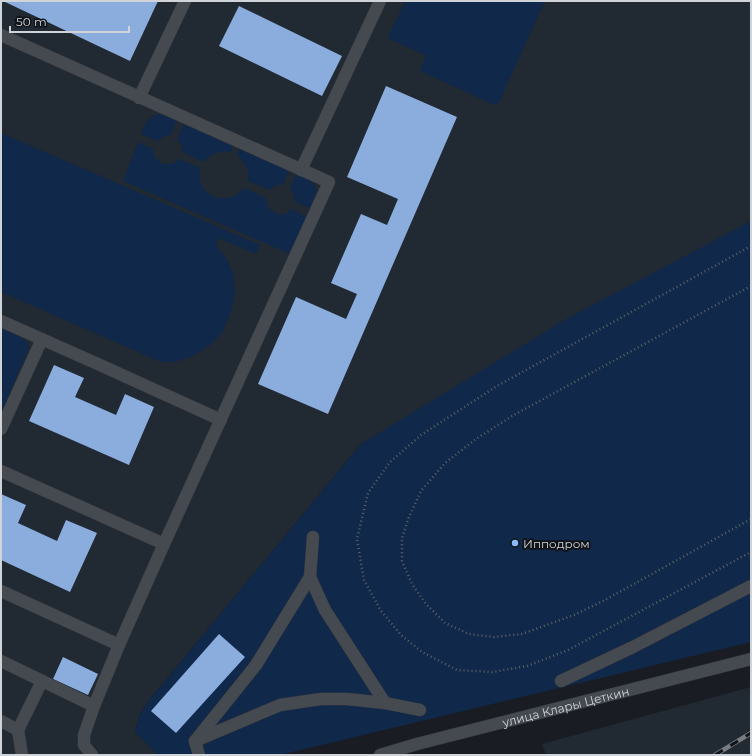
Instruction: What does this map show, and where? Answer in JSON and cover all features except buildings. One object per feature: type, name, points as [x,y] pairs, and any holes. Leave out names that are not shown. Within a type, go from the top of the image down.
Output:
[{"type":"street","points":[[139,98],[185,1]]},
{"type":"street","points":[[301,170],[380,1]]},
{"type":"street","points":[[1,35],[329,182],[164,544],[94,706],[84,735],[84,745],[92,755]]},
{"type":"street","points":[[1,321],[221,420]]},
{"type":"street","points":[[1,429],[42,339]]},
{"type":"street","points":[[1,471],[164,544]]},
{"type":"street","points":[[195,741],[256,665],[310,577],[314,537]]},
{"type":"street","points":[[310,577],[325,610],[385,703]]},
{"type":"street","points":[[561,681],[632,647],[751,586]]},
{"type":"street","points":[[1,592],[120,645]]},
{"type":"street","name":"улица Клары Цеткин","points":[[380,755],[425,742],[751,659]]},
{"type":"street","points":[[1,661],[94,706]]},
{"type":"street","points":[[22,755],[18,730],[42,681]]},
{"type":"street","points":[[195,741],[280,705],[321,699],[347,699],[385,703],[420,710]]},
{"type":"street","points":[[1,721],[18,730]]},
{"type":"street","points":[[195,741],[199,755]]},
{"type":"path","points":[[751,246],[497,386],[421,435],[390,462],[368,493],[357,539],[364,580],[381,611],[401,635],[422,652],[457,670],[492,672],[527,666],[568,650],[751,552]]},
{"type":"path","points":[[751,286],[512,416],[476,438],[445,463],[421,491],[409,517],[402,538],[402,561],[412,584],[422,599],[445,623],[469,634],[494,637],[522,634],[574,615],[605,600],[751,519]]},
{"type":"shaded area","points":[[1,1],[751,1],[751,222],[361,444],[151,698],[140,714],[135,732],[158,755],[1,755]]},
{"type":"shaded area","points":[[405,1],[545,1],[497,106],[420,71],[426,56],[388,38]]},
{"type":"shaded area","points":[[159,114],[177,120],[171,135],[164,136],[157,141],[141,134],[147,121]]},
{"type":"shaded area","points":[[184,123],[233,145],[231,152],[223,151],[216,153],[209,156],[204,162],[182,152],[182,145],[177,140]]},
{"type":"shaded area","points":[[1,133],[260,245],[256,254],[218,238],[216,245],[227,259],[233,273],[235,293],[230,314],[222,333],[209,346],[193,356],[175,362],[161,362],[1,292]]},
{"type":"shaded area","points":[[138,142],[153,149],[154,156],[162,164],[172,164],[179,159],[200,168],[201,184],[209,194],[213,196],[218,198],[231,197],[236,195],[244,188],[266,198],[268,207],[274,212],[281,215],[287,213],[291,209],[307,217],[290,254],[123,181]]},
{"type":"shaded area","points":[[240,148],[289,170],[283,185],[276,185],[270,190],[248,181],[246,166],[237,155]]},
{"type":"shaded area","points":[[296,174],[314,184],[317,191],[310,208],[295,202],[294,195],[290,188]]},
{"type":"shaded area","name":"Ипподром","points":[[751,221],[751,642],[280,755],[158,755],[135,732],[140,714],[151,698],[361,444],[568,318]]},
{"type":"shaded area","points":[[1,328],[22,337],[27,342],[29,348],[1,413]]},
{"type":"shaded area","points":[[751,687],[751,755],[546,755],[542,744]]},
{"type":"railway","points":[[715,755],[751,733]]},
{"type":"place","name":"Ипподром","points":[[515,543]]}]
